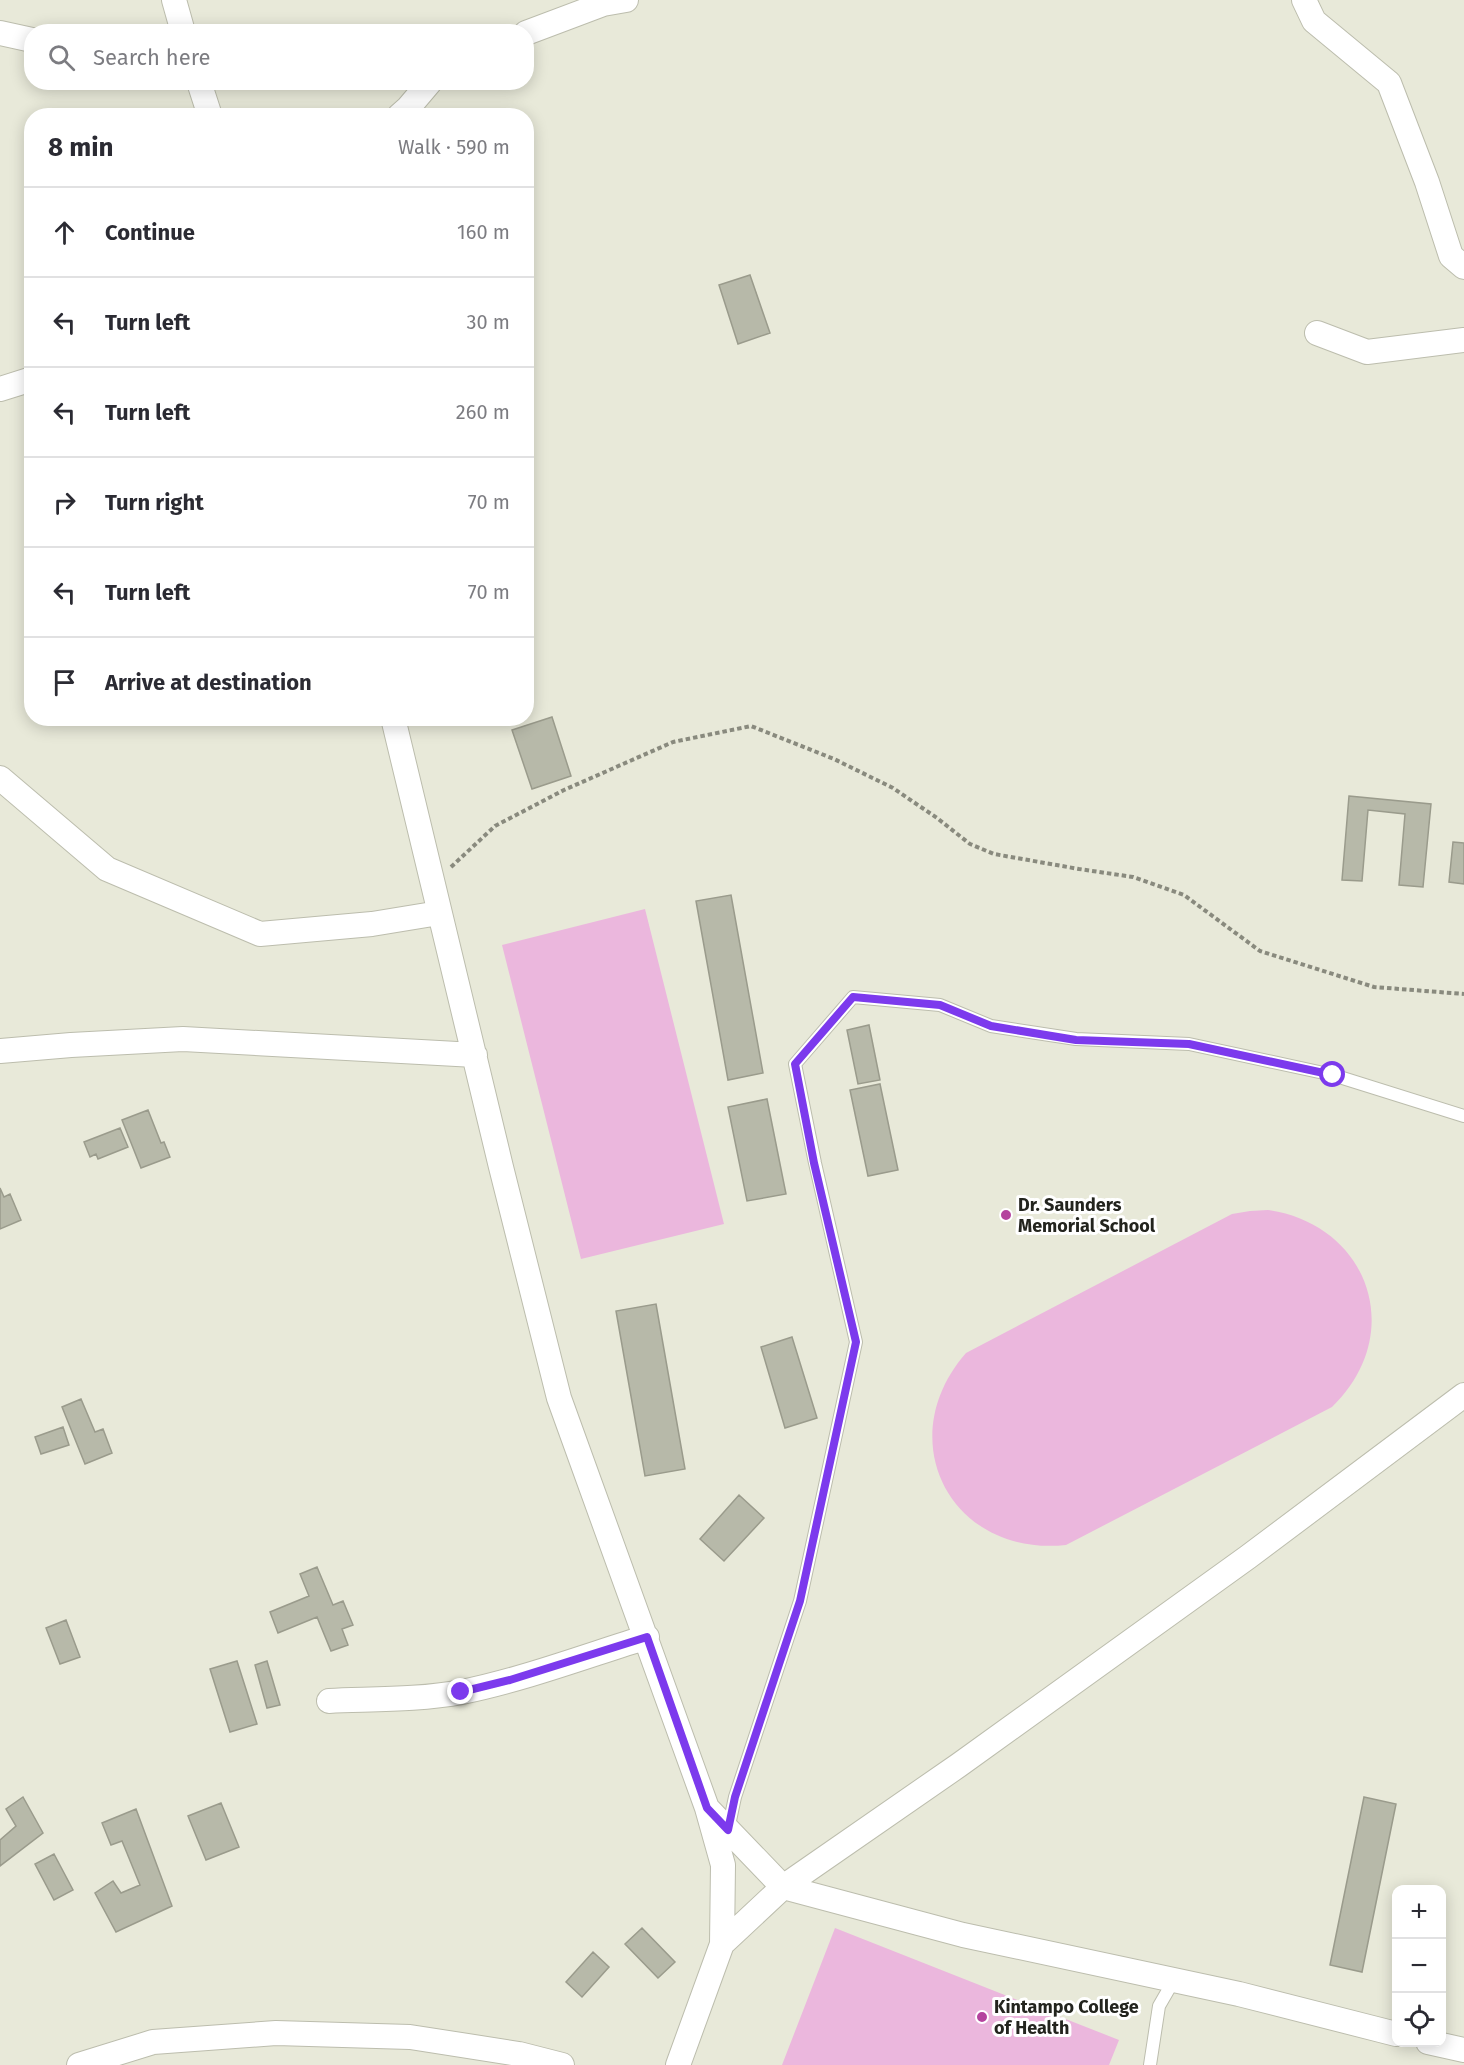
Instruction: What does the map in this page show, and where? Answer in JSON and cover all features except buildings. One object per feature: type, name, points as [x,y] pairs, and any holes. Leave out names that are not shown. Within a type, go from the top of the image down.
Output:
[{"type":"street","points":[[174,0],[181,24]]},
{"type":"street","points":[[534,30],[603,4],[626,0]]},
{"type":"street","points":[[1304,0],[1314,21],[1389,83],[1427,182],[1451,256],[1464,267]]},
{"type":"street","points":[[0,33],[24,38]]},
{"type":"street","points":[[201,90],[207,108]]},
{"type":"street","points":[[408,108],[423,90]]},
{"type":"street","points":[[1317,333],[1367,352],[1464,340]]},
{"type":"street","points":[[0,389],[24,382]]},
{"type":"street","points":[[395,726],[559,1398],[647,1637],[707,1808],[723,1865],[722,1944],[678,2065]]},
{"type":"street","points":[[0,778],[107,868],[260,934],[372,924],[439,912]]},
{"type":"street","points":[[0,1051],[183,1039],[475,1055]]},
{"type":"street","points":[[722,1944],[783,1887],[959,1765],[1238,1564],[1464,1395]]},
{"type":"street","points":[[329,1701],[461,1692],[510,1680],[647,1637]]},
{"type":"street","points":[[707,1808],[783,1887],[963,1935],[1239,1994],[1392,2033]]},
{"type":"street","points":[[80,2065],[153,2042],[276,2033],[411,2037],[519,2054],[562,2065]]},
{"type":"street","points":[[1446,2046],[1464,2050]]},
{"type":"lane","points":[[728,1830],[735,1797],[800,1601],[856,1342],[814,1163],[795,1064],[853,997],[940,1005],[991,1026],[1076,1040],[1189,1044],[1333,1075],[1464,1116]]},
{"type":"lane","points":[[1150,2065],[1159,2006],[1174,1980]]},
{"type":"path","points":[[432,884],[495,826],[564,790],[673,742],[751,726],[834,759],[893,788],[938,818],[970,844],[994,854],[1132,877],[1184,895],[1260,951],[1374,987],[1464,994]]},
{"type":"shaded area","points":[[645,909],[724,1224],[581,1259],[502,945]]},
{"type":"shaded area","points":[[1268,1210],[1303,1220],[1332,1237],[1353,1260],[1366,1287],[1372,1317],[1368,1348],[1355,1378],[1332,1407],[1066,1545],[1026,1544],[991,1532],[964,1512],[944,1486],[934,1455],[933,1421],[944,1387],[966,1353],[1232,1214]]},
{"type":"shaded area","points":[[835,1928],[1119,2040],[1109,2065],[782,2065]]},
{"type":"place","name":"Dr. Saunders Memorial School","points":[[1006,1215]]},
{"type":"place","name":"Kintampo College of Health","points":[[982,2017]]},
{"type":"route","points":[[461,1692],[510,1680],[647,1637],[707,1808],[728,1830],[735,1797],[800,1601],[856,1342],[814,1163],[795,1064],[853,997],[940,1005],[991,1026],[1076,1040],[1189,1044],[1333,1075]]}]
